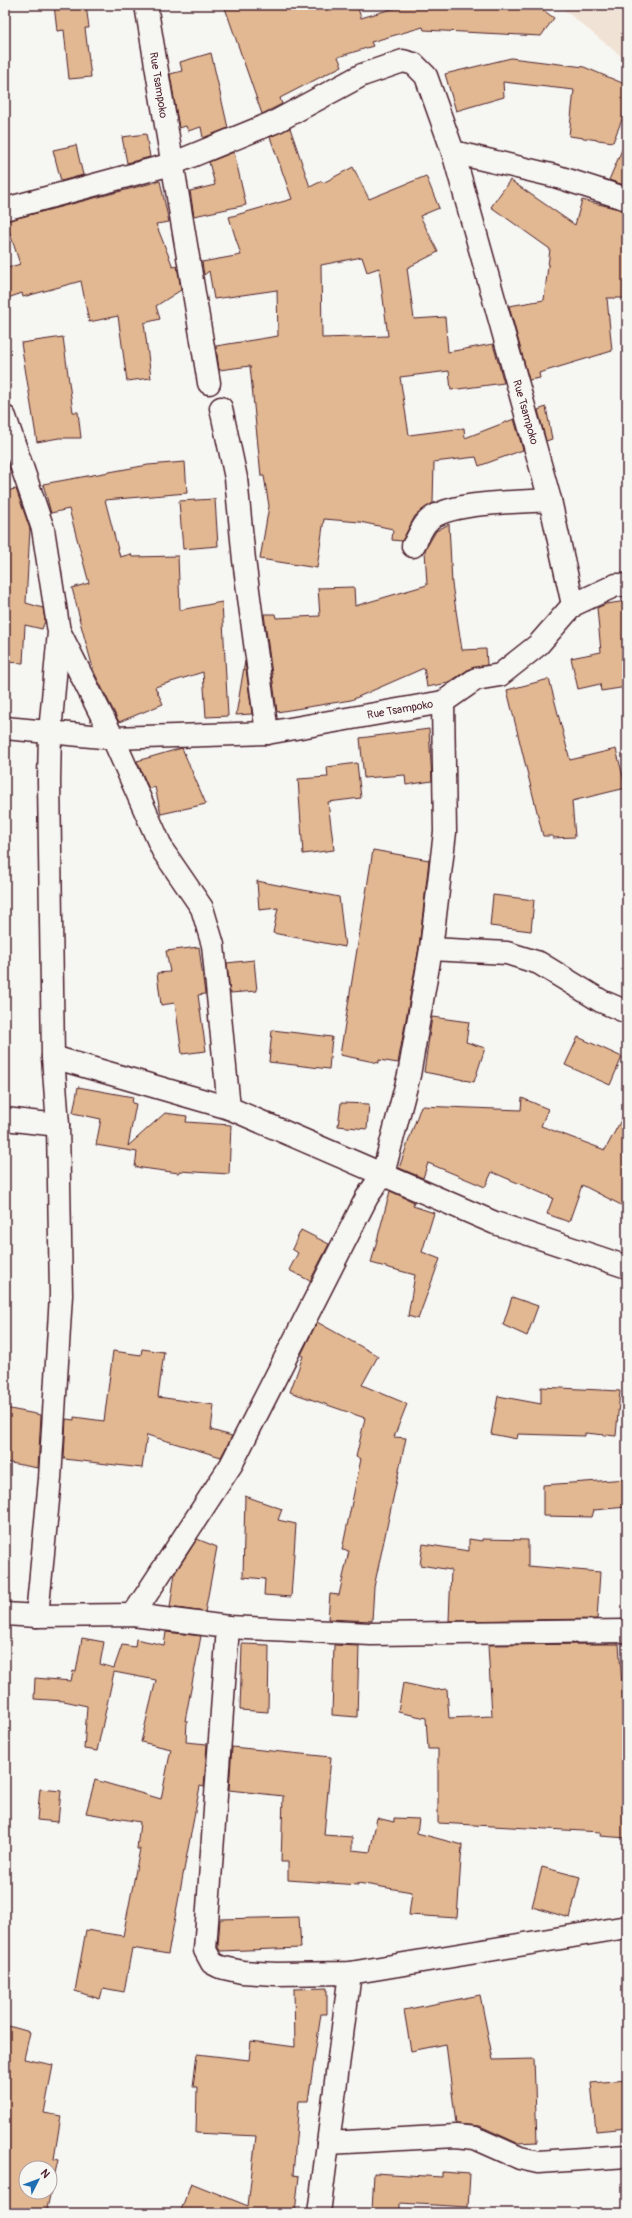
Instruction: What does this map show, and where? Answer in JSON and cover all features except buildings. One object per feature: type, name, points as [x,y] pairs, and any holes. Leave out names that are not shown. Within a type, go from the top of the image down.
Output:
[{"type":"street","name":"Rue Tsampoko","points":[[146,5],[209,383]]},
{"type":"street","name":"Rue Tsampoko","points":[[5,209],[172,164],[277,121],[362,75],[403,61],[414,64],[426,76],[453,152],[550,500],[573,605],[538,645],[500,675],[476,679],[444,702],[268,733],[112,738],[5,728]]},
{"type":"street","points":[[453,152],[555,176],[627,199]]},
{"type":"street","points":[[221,408],[236,478],[244,560],[268,733]]},
{"type":"street","points":[[5,418],[43,529],[59,632],[50,732],[53,1056],[58,1125],[61,1295],[50,1479],[37,1616]]},
{"type":"street","points":[[413,546],[427,521],[441,512],[456,507],[550,500]]},
{"type":"street","points":[[573,605],[616,585],[627,585]]},
{"type":"street","points":[[59,632],[112,738],[163,850],[202,908],[213,945],[229,1108]]},
{"type":"street","points":[[133,1615],[231,1465],[254,1423],[367,1198],[383,1174],[409,1075],[431,949],[445,832],[444,702]]},
{"type":"street","points":[[431,949],[507,953],[539,962],[601,1001],[627,1012]]},
{"type":"street","points":[[53,1056],[229,1108],[496,1224],[627,1267]]},
{"type":"street","points":[[5,1119],[58,1125]]},
{"type":"street","points":[[5,1614],[37,1616],[133,1615],[228,1627],[371,1634],[627,1631]]},
{"type":"street","points":[[228,1627],[205,1950],[212,1964],[220,1968],[242,1972],[276,1974],[350,1973],[627,1927]]},
{"type":"street","points":[[319,2213],[350,1973]]},
{"type":"street","points":[[328,2143],[456,2136],[475,2138],[520,2158],[538,2162],[627,2156]]},
{"type":"shaded area","points":[[558,5],[627,5],[627,61]]}]
